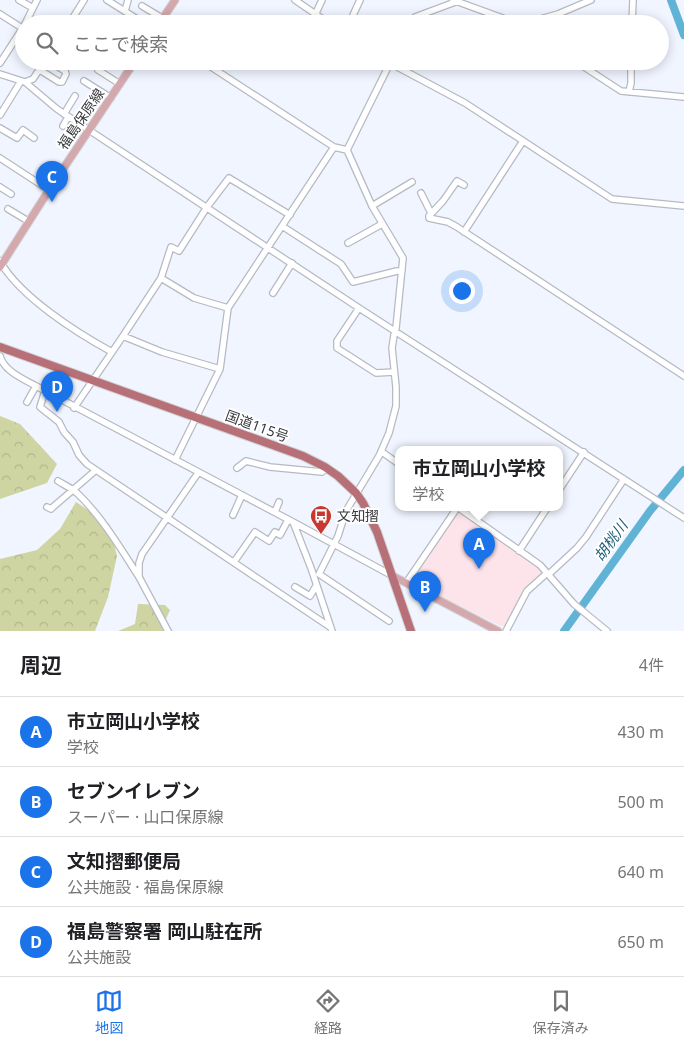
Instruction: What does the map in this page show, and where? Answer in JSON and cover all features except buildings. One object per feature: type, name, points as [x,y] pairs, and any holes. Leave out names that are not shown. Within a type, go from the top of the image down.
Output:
[{"type":"highway","name":"国道115号","points":[[0,353],[93,379],[303,456],[327,468],[356,493],[374,524],[411,631]]},
{"type":"main road","points":[[164,15],[175,0]]},
{"type":"main road","name":"福島保原線","points":[[1,264],[129,70]]},
{"type":"main road","points":[[391,575],[498,631]]},
{"type":"street","points":[[19,0],[33,8]]},
{"type":"street","points":[[30,15],[37,0]]},
{"type":"street","points":[[75,15],[84,0]]},
{"type":"street","points":[[107,0],[131,15]]},
{"type":"street","points":[[125,11],[128,0]]},
{"type":"street","points":[[298,1],[315,14],[322,0]]},
{"type":"street","points":[[353,15],[360,0]]},
{"type":"street","points":[[554,15],[591,0]]},
{"type":"street","points":[[632,15],[633,0]]},
{"type":"street","points":[[419,15],[456,1],[495,15]]},
{"type":"street","points":[[142,6],[153,15]]},
{"type":"street","points":[[0,14],[15,22]]},
{"type":"street","points":[[0,63],[15,40]]},
{"type":"street","points":[[0,115],[23,82],[32,80],[40,70],[62,82],[66,74],[63,70]]},
{"type":"street","points":[[98,70],[120,84]]},
{"type":"street","points":[[216,70],[334,147],[347,150]]},
{"type":"street","points":[[347,150],[387,70]]},
{"type":"street","points":[[405,70],[463,102],[612,200],[684,206]]},
{"type":"street","points":[[588,70],[621,91],[684,97]]},
{"type":"street","points":[[629,92],[631,70]]},
{"type":"street","points":[[0,74],[23,82],[89,131],[684,518]]},
{"type":"street","points":[[84,81],[110,98]]},
{"type":"street","points":[[63,126],[75,96]]},
{"type":"street","points":[[0,128],[17,138],[23,130],[34,138]]},
{"type":"street","points":[[464,232],[523,141]]},
{"type":"street","points":[[175,460],[220,369],[228,308],[334,147]]},
{"type":"street","points":[[295,587],[310,596],[346,511],[382,452],[395,413],[396,387],[392,348],[396,330],[403,258],[372,206],[347,150]]},
{"type":"street","points":[[0,158],[49,190]]},
{"type":"street","points":[[74,408],[161,278],[171,247],[179,251],[207,207],[229,178],[290,215]]},
{"type":"street","points":[[464,185],[457,181],[429,218],[448,222],[684,376]]},
{"type":"street","points":[[372,206],[412,182]]},
{"type":"street","points":[[0,187],[11,194]]},
{"type":"street","points":[[421,193],[432,213]]},
{"type":"street","points":[[8,209],[28,221]]},
{"type":"street","points":[[348,244],[382,224]]},
{"type":"street","points":[[282,226],[341,264],[353,282],[397,271],[402,272]]},
{"type":"street","points":[[273,292],[292,262]]},
{"type":"street","points":[[1,264],[24,290],[44,307],[82,336],[112,352]]},
{"type":"street","points":[[161,278],[194,298],[228,308]]},
{"type":"street","points":[[359,308],[337,341],[337,348],[376,373],[394,372]]},
{"type":"street","points":[[123,336],[162,352],[220,369]]},
{"type":"street","points":[[0,353],[14,373],[74,408],[187,465],[198,473],[334,543],[391,575]]},
{"type":"street","points":[[27,402],[36,386]]},
{"type":"street","points":[[45,391],[40,407],[59,422],[64,432],[73,442],[79,455],[96,470],[332,630]]},
{"type":"street","points":[[382,452],[395,461]]},
{"type":"street","points":[[563,484],[584,452]]},
{"type":"street","points":[[237,468],[246,462],[262,466],[322,472],[327,468]]},
{"type":"street","points":[[47,507],[53,508],[96,470]]},
{"type":"street","points":[[138,577],[142,554],[198,473]]},
{"type":"street","points":[[506,631],[527,591],[577,548],[624,479]]},
{"type":"street","points":[[58,481],[74,490],[111,536],[138,577],[168,631]]},
{"type":"street","points":[[233,515],[242,495]]},
{"type":"street","points":[[275,512],[279,502]]},
{"type":"street","points":[[406,583],[456,511]]},
{"type":"street","points":[[462,511],[540,565],[574,604],[607,631]]},
{"type":"street","points":[[519,551],[546,511]]},
{"type":"street","points":[[234,562],[255,532],[270,541],[275,532],[280,535],[290,521]]},
{"type":"street","points":[[290,521],[316,584],[332,630]]},
{"type":"street","points":[[319,574],[389,621]]},
{"type":"shaded area","points":[[457,511],[460,511],[542,571],[541,575],[527,587],[505,626],[501,626],[410,581]]},
{"type":"green space","points":[[0,416],[20,424],[57,464],[47,483],[0,499]]},
{"type":"green space","points":[[76,502],[109,524],[117,556],[108,597],[95,631],[0,631],[0,559],[37,550],[60,529]]},
{"type":"green space","points":[[138,604],[165,605],[170,610],[162,628],[164,631],[118,631],[135,624]]},
{"type":"waterway","name":"胡桃川","points":[[671,0],[684,35]]},
{"type":"waterway","name":"胡桃川","points":[[564,631],[650,511],[684,470]]},
{"type":"place","name":"文知摺郵便局","points":[[52,202]]},
{"type":"place","name":"福島警察署 岡山駐在所","points":[[57,412]]},
{"type":"place","name":"文知摺","points":[[321,535]]},
{"type":"place","name":"市立岡山小学校","points":[[479,569]]},
{"type":"place","name":"セブンイレブン","points":[[425,612]]}]
